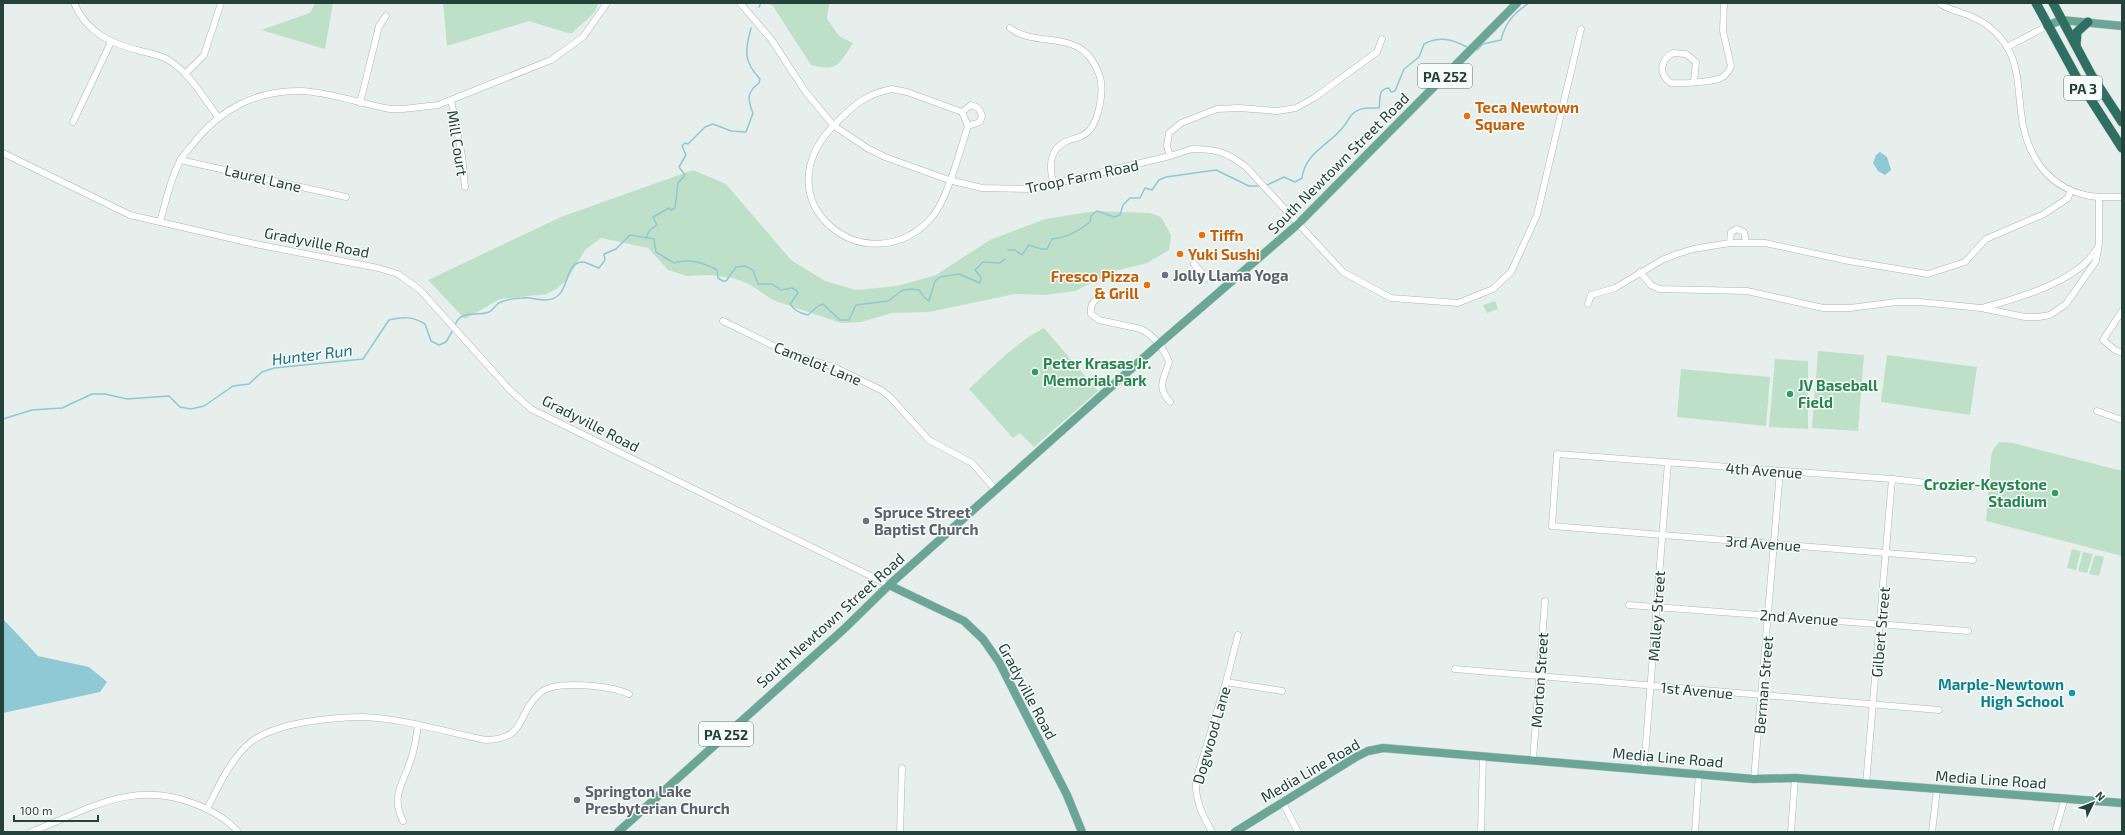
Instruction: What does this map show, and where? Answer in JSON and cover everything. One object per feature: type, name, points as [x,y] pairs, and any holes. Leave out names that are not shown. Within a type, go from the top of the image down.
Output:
[{"type":"highway","name":"PA 3","points":[[2036,3],[2047,26],[2087,95],[2122,148]]},
{"type":"highway","name":"PA 3","points":[[2053,3],[2076,47],[2122,122]]},
{"type":"highway","points":[[2076,47],[2076,32],[2088,22]]},
{"type":"main road","name":"South Newtown Street Road","points":[[618,832],[844,629],[889,585],[1159,344],[1298,224],[1517,3]]},
{"type":"main road","points":[[2047,26],[2061,20],[2122,26]]},
{"type":"main road","name":"Gradyville Road","points":[[889,585],[964,622],[984,639],[999,662],[1067,795],[1082,832]]},
{"type":"main road","name":"Media Line Road","points":[[1235,832],[1282,801],[1356,757],[1375,749],[1383,748],[1754,779],[1795,778],[2122,803]]},
{"type":"street","points":[[74,3],[91,28],[111,42],[163,57],[185,74],[218,117]]},
{"type":"street","points":[[185,74],[204,55],[221,3]]},
{"type":"street","points":[[160,222],[172,180],[180,160],[204,130],[218,117],[249,100],[279,92],[302,91],[360,103],[403,109],[429,106],[451,100],[551,60],[583,37],[607,3]]},
{"type":"street","name":"Troop Farm Road","points":[[740,3],[771,39],[805,91],[834,125],[851,138],[879,154],[949,180],[982,188],[1032,189],[1198,149],[1211,149],[1231,155],[1246,167],[1343,272],[1391,298],[1458,303],[1493,289],[1511,272],[1537,215],[1581,29]]},
{"type":"street","points":[[1694,82],[1696,62],[1693,58],[1679,52],[1667,56],[1663,61],[1661,69],[1666,80],[1671,83],[1680,84],[1694,82],[1721,78],[1730,66],[1723,31],[1724,3]]},
{"type":"street","points":[[1940,3],[1982,21],[1999,36],[2007,47],[2016,68],[2024,132],[2028,147],[2039,165],[2048,174],[2071,190],[2086,196],[2122,197]]},
{"type":"street","points":[[360,103],[379,26],[386,16]]},
{"type":"street","points":[[2007,47],[2047,26]]},
{"type":"street","points":[[1010,28],[1018,35],[1069,43],[1083,51],[1093,62],[1100,75],[1102,90],[1095,121],[1085,135],[1064,142],[1057,147],[1052,156],[1050,169],[1054,184]]},
{"type":"street","points":[[1170,156],[1167,146],[1169,133],[1181,123],[1217,109],[1239,108],[1277,111],[1296,108],[1314,98],[1376,52],[1382,39]]},
{"type":"street","points":[[72,122],[111,42]]},
{"type":"street","points":[[892,89],[907,92],[962,112],[968,126],[944,198],[933,215],[920,229],[905,237],[888,243],[869,243],[850,238],[833,230],[820,218],[812,200],[808,181],[810,163],[820,143],[834,125],[860,101],[874,92],[892,89]]},
{"type":"street","name":"Mill Court","points":[[451,100],[459,131],[465,187]]},
{"type":"street","points":[[962,112],[971,106],[976,106],[980,110],[982,116],[980,122],[968,126]]},
{"type":"street","name":"Gradyville Road","points":[[3,153],[130,215],[255,244],[378,268],[398,274],[420,290],[510,390],[531,409],[889,585]]},
{"type":"street","name":"Laurel Lane","points":[[180,160],[346,197]]},
{"type":"street","points":[[1588,304],[1591,295],[1615,288],[1662,260],[1693,249],[1730,243],[1765,243],[1848,261],[1928,274],[1965,262],[1986,239],[2044,214],[2068,198],[2071,190]]},
{"type":"street","points":[[1640,272],[1651,285],[1659,289],[1747,291],[1823,308],[1850,308],[1896,302],[1981,308],[2025,317],[2050,315],[2066,304],[2073,296],[2096,261],[2098,246],[2099,197]]},
{"type":"street","points":[[1730,243],[1731,232],[1737,229],[1744,232],[1746,242]]},
{"type":"street","points":[[1981,308],[2021,297],[2074,272],[2088,262],[2098,246]]},
{"type":"street","points":[[1194,264],[1206,278]]},
{"type":"street","points":[[1111,295],[1102,296],[1096,299],[1090,309],[1091,314],[1099,320],[1141,329],[1147,332],[1159,344],[1169,362],[1161,388],[1162,392],[1170,402]]},
{"type":"street","points":[[2122,311],[2103,340],[2115,350],[2122,353]]},
{"type":"street","name":"Camelot Lane","points":[[723,321],[794,355],[834,367],[881,390],[890,397],[924,436],[977,467],[996,490]]},
{"type":"street","points":[[2097,411],[2122,420]]},
{"type":"street","name":"4th Avenue","points":[[1552,526],[1556,454],[1892,480],[1971,488]]},
{"type":"street","name":"Malley Street","points":[[1644,769],[1661,535],[1668,462]]},
{"type":"street","name":"Berman Street","points":[[1754,779],[1780,471]]},
{"type":"street","name":"Gilbert Street","points":[[1866,784],[1881,623],[1892,480]]},
{"type":"street","name":"3rd Avenue","points":[[1552,526],[1973,560]]},
{"type":"street","name":"Morton Street","points":[[1533,760],[1538,677],[1545,601]]},
{"type":"street","name":"2nd Avenue","points":[[1628,604],[1968,631]]},
{"type":"street","name":"Dogwood Lane","points":[[1212,832],[1198,807],[1195,794],[1196,780],[1226,682],[1238,635]]},
{"type":"street","name":"1st Avenue","points":[[1455,670],[1939,710]]},
{"type":"street","points":[[1226,682],[1282,691]]},
{"type":"street","points":[[207,809],[230,765],[252,741],[268,732],[301,723],[333,718],[364,717],[395,720],[486,740],[497,740],[516,730],[535,698],[541,692],[550,687],[563,685],[581,686],[620,690],[629,694]]},
{"type":"street","points":[[403,821],[398,812],[397,796],[411,760],[418,726]]},
{"type":"street","points":[[1481,832],[1483,756]]},
{"type":"street","points":[[900,832],[902,768]]},
{"type":"street","points":[[1695,832],[1699,774]]},
{"type":"street","points":[[1791,832],[1795,778]]},
{"type":"street","points":[[1932,832],[1937,789]]},
{"type":"street","points":[[31,832],[114,798],[126,796],[160,795],[184,800],[207,809],[238,832]]},
{"type":"street","points":[[2055,832],[2065,798]]},
{"type":"street","points":[[1282,801],[1298,832]]},
{"type":"green space","points":[[315,3],[333,3],[325,49],[261,30],[310,13]]},
{"type":"green space","points":[[443,3],[598,3],[595,12],[571,34],[529,21],[447,46]]},
{"type":"green space","points":[[767,3],[829,3],[827,19],[839,36],[853,43],[841,61],[832,67],[811,65],[773,6]]},
{"type":"green space","points":[[693,170],[726,184],[791,260],[825,281],[856,290],[897,286],[936,275],[990,240],[1045,219],[1096,211],[1150,213],[1161,217],[1171,235],[1169,250],[1147,263],[1115,271],[1075,291],[1045,295],[1015,294],[929,312],[892,313],[861,322],[841,323],[773,300],[749,284],[733,278],[709,275],[687,276],[668,270],[648,248],[601,238],[585,250],[567,280],[556,289],[547,294],[500,299],[465,319],[428,280],[561,217]]},
{"type":"green space","points":[[1495,301],[1498,309],[1487,313],[1483,305]]},
{"type":"green space","name":"Peter Krasas Jr. Memorial Park","points":[[1044,328],[1098,391],[1034,447],[1020,433],[1013,438],[969,389],[1014,348]]},
{"type":"green space","points":[[1818,351],[1864,355],[1858,431],[1812,428]]},
{"type":"green space","points":[[1887,355],[1977,367],[1970,415],[1881,402]]},
{"type":"green space","name":"JV Baseball Field","points":[[1775,359],[1808,361],[1808,429],[1769,427]]},
{"type":"green space","points":[[1681,369],[1770,377],[1766,426],[1677,417]]},
{"type":"green space","name":"Crozier-Keystone Stadium","points":[[1999,442],[2013,443],[2122,471],[2122,556],[1986,521],[1991,457],[1993,450]]},
{"type":"green space","points":[[2072,549],[2081,551],[2076,570],[2067,568]]},
{"type":"green space","points":[[2083,552],[2093,554],[2087,573],[2078,571]]},
{"type":"green space","points":[[2095,555],[2104,557],[2099,576],[2089,574]]},
{"type":"water","points":[[1880,152],[1887,157],[1891,170],[1885,175],[1878,171],[1873,163],[1876,155]]},
{"type":"water","points":[[3,619],[38,656],[89,667],[107,682],[100,692],[3,713]]},
{"type":"waterway","points":[[759,7],[761,3]]},
{"type":"waterway","points":[[1477,50],[1483,44],[1501,40],[1505,28],[1511,19],[1529,3]]},
{"type":"waterway","points":[[646,237],[650,230],[657,225],[653,217],[669,208],[671,210],[675,208],[678,183],[685,175],[679,167],[686,155],[682,146],[685,143],[688,144],[705,127],[713,124],[731,131],[746,132],[753,113],[749,96],[755,86],[759,83],[760,79],[754,73],[748,61],[747,43],[751,28]]},
{"type":"waterway","points":[[1265,186],[1284,177],[1295,182],[1302,178],[1304,169],[1313,155],[1338,133],[1353,114],[1358,110],[1379,108],[1381,92],[1389,88],[1391,92],[1395,91],[1404,69],[1419,57],[1424,44],[1440,39],[1451,40],[1467,47]]},
{"type":"waterway","name":"Hunter Run","points":[[1008,250],[1015,250],[1022,255],[1029,245],[1041,249],[1047,249],[1052,239],[1068,236],[1082,228],[1090,222],[1091,216],[1097,211],[1114,217],[1120,215],[1123,205],[1130,198],[1140,198],[1145,188],[1152,190],[1159,180],[1166,177],[1216,170],[1249,186],[1258,186]]},
{"type":"waterway","name":"Hunter Run","points":[[455,325],[458,320],[465,315],[489,312],[499,303],[506,301],[525,298],[546,300],[554,298],[560,294],[572,267],[577,263],[584,262],[599,268],[605,260],[604,254],[616,249],[630,235],[654,239],[656,252],[674,263],[691,261],[712,267],[717,270],[718,278],[723,281],[726,281],[736,267],[745,266],[753,270],[758,284],[772,284],[781,290],[792,288],[796,290],[798,293],[790,304],[798,311],[808,315],[818,306],[823,304],[840,320],[849,320],[856,305],[888,301],[903,290],[919,290],[929,301],[935,281],[940,277],[959,274],[980,283],[981,277],[975,270],[983,262],[1000,263],[1005,259]]},
{"type":"waterway","name":"Hunter Run","points":[[3,419],[32,410],[62,408],[92,394],[105,394],[127,399],[169,396],[180,407],[191,409],[204,406],[233,386],[249,384],[262,372],[274,368],[363,359],[389,320],[407,318],[420,321],[425,324],[431,341],[439,345],[446,342],[453,330]]},
{"type":"place","name":"Teca Newtown Square","points":[[1467,116]]},
{"type":"place","name":"Tiffn","points":[[1202,235]]},
{"type":"place","name":"Yuki Sushi","points":[[1180,254]]},
{"type":"place","name":"Jolly Llama Yoga","points":[[1165,275]]},
{"type":"place","name":"Fresco Pizza & Grill","points":[[1147,285]]},
{"type":"place","name":"Peter Krasas Jr. Memorial Park","points":[[1035,372]]},
{"type":"place","name":"JV Baseball Field","points":[[1790,394]]},
{"type":"place","name":"Crozier-Keystone Stadium","points":[[2055,493]]},
{"type":"place","name":"Spruce Street Baptist Church","points":[[866,521]]},
{"type":"place","name":"Marple-Newtown High School","points":[[2072,693]]},
{"type":"place","name":"Springton Lake Presbyterian Church","points":[[577,800]]}]
